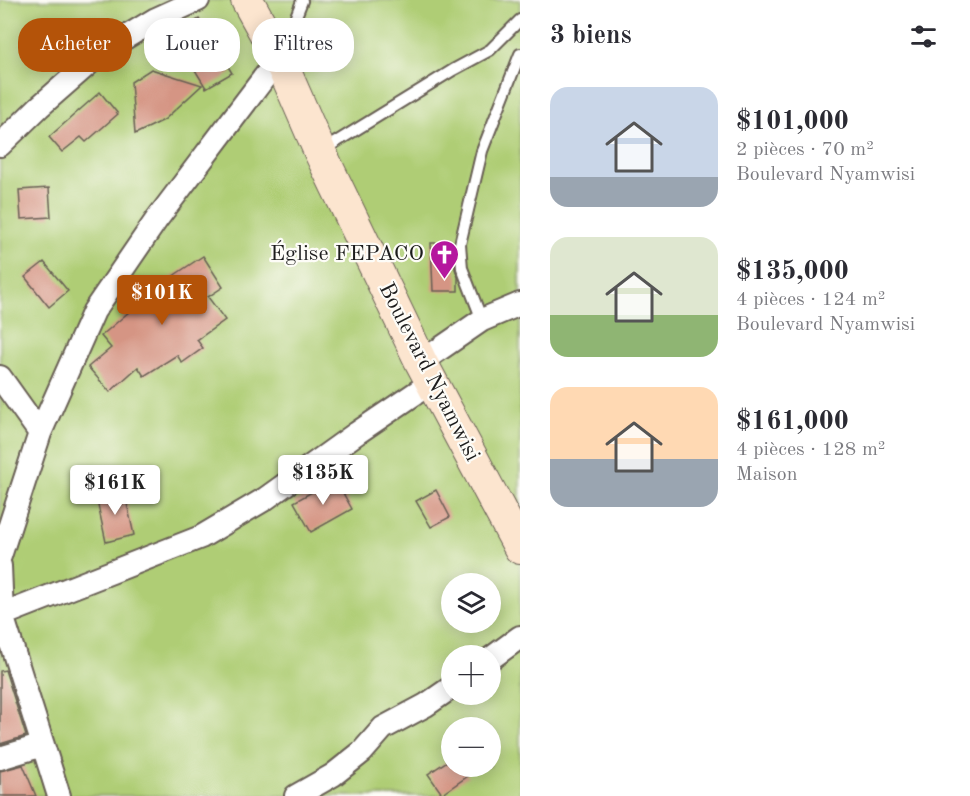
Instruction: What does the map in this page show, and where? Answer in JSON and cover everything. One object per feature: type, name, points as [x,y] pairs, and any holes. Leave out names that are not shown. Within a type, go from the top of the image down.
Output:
[{"type":"main road","name":"Boulevard Nyamwisi","points":[[247,0],[257,18]]},
{"type":"main road","name":"Boulevard Nyamwisi","points":[[285,72],[320,152],[427,372],[520,548]]},
{"type":"street","points":[[0,145],[103,51],[156,19],[198,0]]},
{"type":"street","points":[[0,556],[40,433],[94,311],[157,219],[268,72]]},
{"type":"street","points":[[1,616],[201,537],[265,499],[357,432],[427,372],[482,320],[520,304]]},
{"type":"street","points":[[0,377],[40,433]]},
{"type":"street","points":[[0,566],[1,616],[59,796]]},
{"type":"street","points":[[501,651],[520,637]]},
{"type":"street","points":[[296,796],[333,775],[362,752],[383,728],[441,695]]},
{"type":"street","points":[[0,758],[43,745]]},
{"type":"lane","points":[[294,18],[301,0]]},
{"type":"lane","points":[[320,152],[453,70],[490,50],[520,20]]},
{"type":"lane","points":[[482,320],[462,268],[460,244],[482,151],[520,54]]},
{"type":"green space","points":[[0,0],[520,0],[520,796],[0,796]]},
{"type":"building","points":[[146,72],[161,72],[202,85],[164,120],[135,134],[131,82]]},
{"type":"building","points":[[196,72],[232,73],[206,88]]},
{"type":"building","points":[[100,92],[118,114],[86,142],[81,137],[62,152],[49,137]]},
{"type":"building","points":[[49,188],[51,217],[21,219],[19,190]]},
{"type":"building","points":[[431,243],[453,243],[458,291],[433,291]]},
{"type":"building","points":[[203,256],[223,287],[208,297],[225,320],[197,340],[203,348],[182,363],[177,355],[144,376],[138,367],[110,392],[88,367],[111,348],[101,336],[144,299]]},
{"type":"building","points":[[44,262],[68,291],[49,307],[25,277]]},
{"type":"building","points":[[335,479],[352,509],[311,532],[294,502]]},
{"type":"building","points":[[124,490],[134,535],[106,542],[96,496]]},
{"type":"building","points":[[436,490],[450,517],[431,527],[416,501]]},
{"type":"building","points":[[5,670],[26,736],[0,744],[0,671]]},
{"type":"building","points":[[23,765],[36,796],[0,796],[0,771]]},
{"type":"building","points":[[441,765],[441,777],[467,777],[442,794],[428,774]]},
{"type":"place","name":"Église FEPACO","points":[[445,280]]}]
